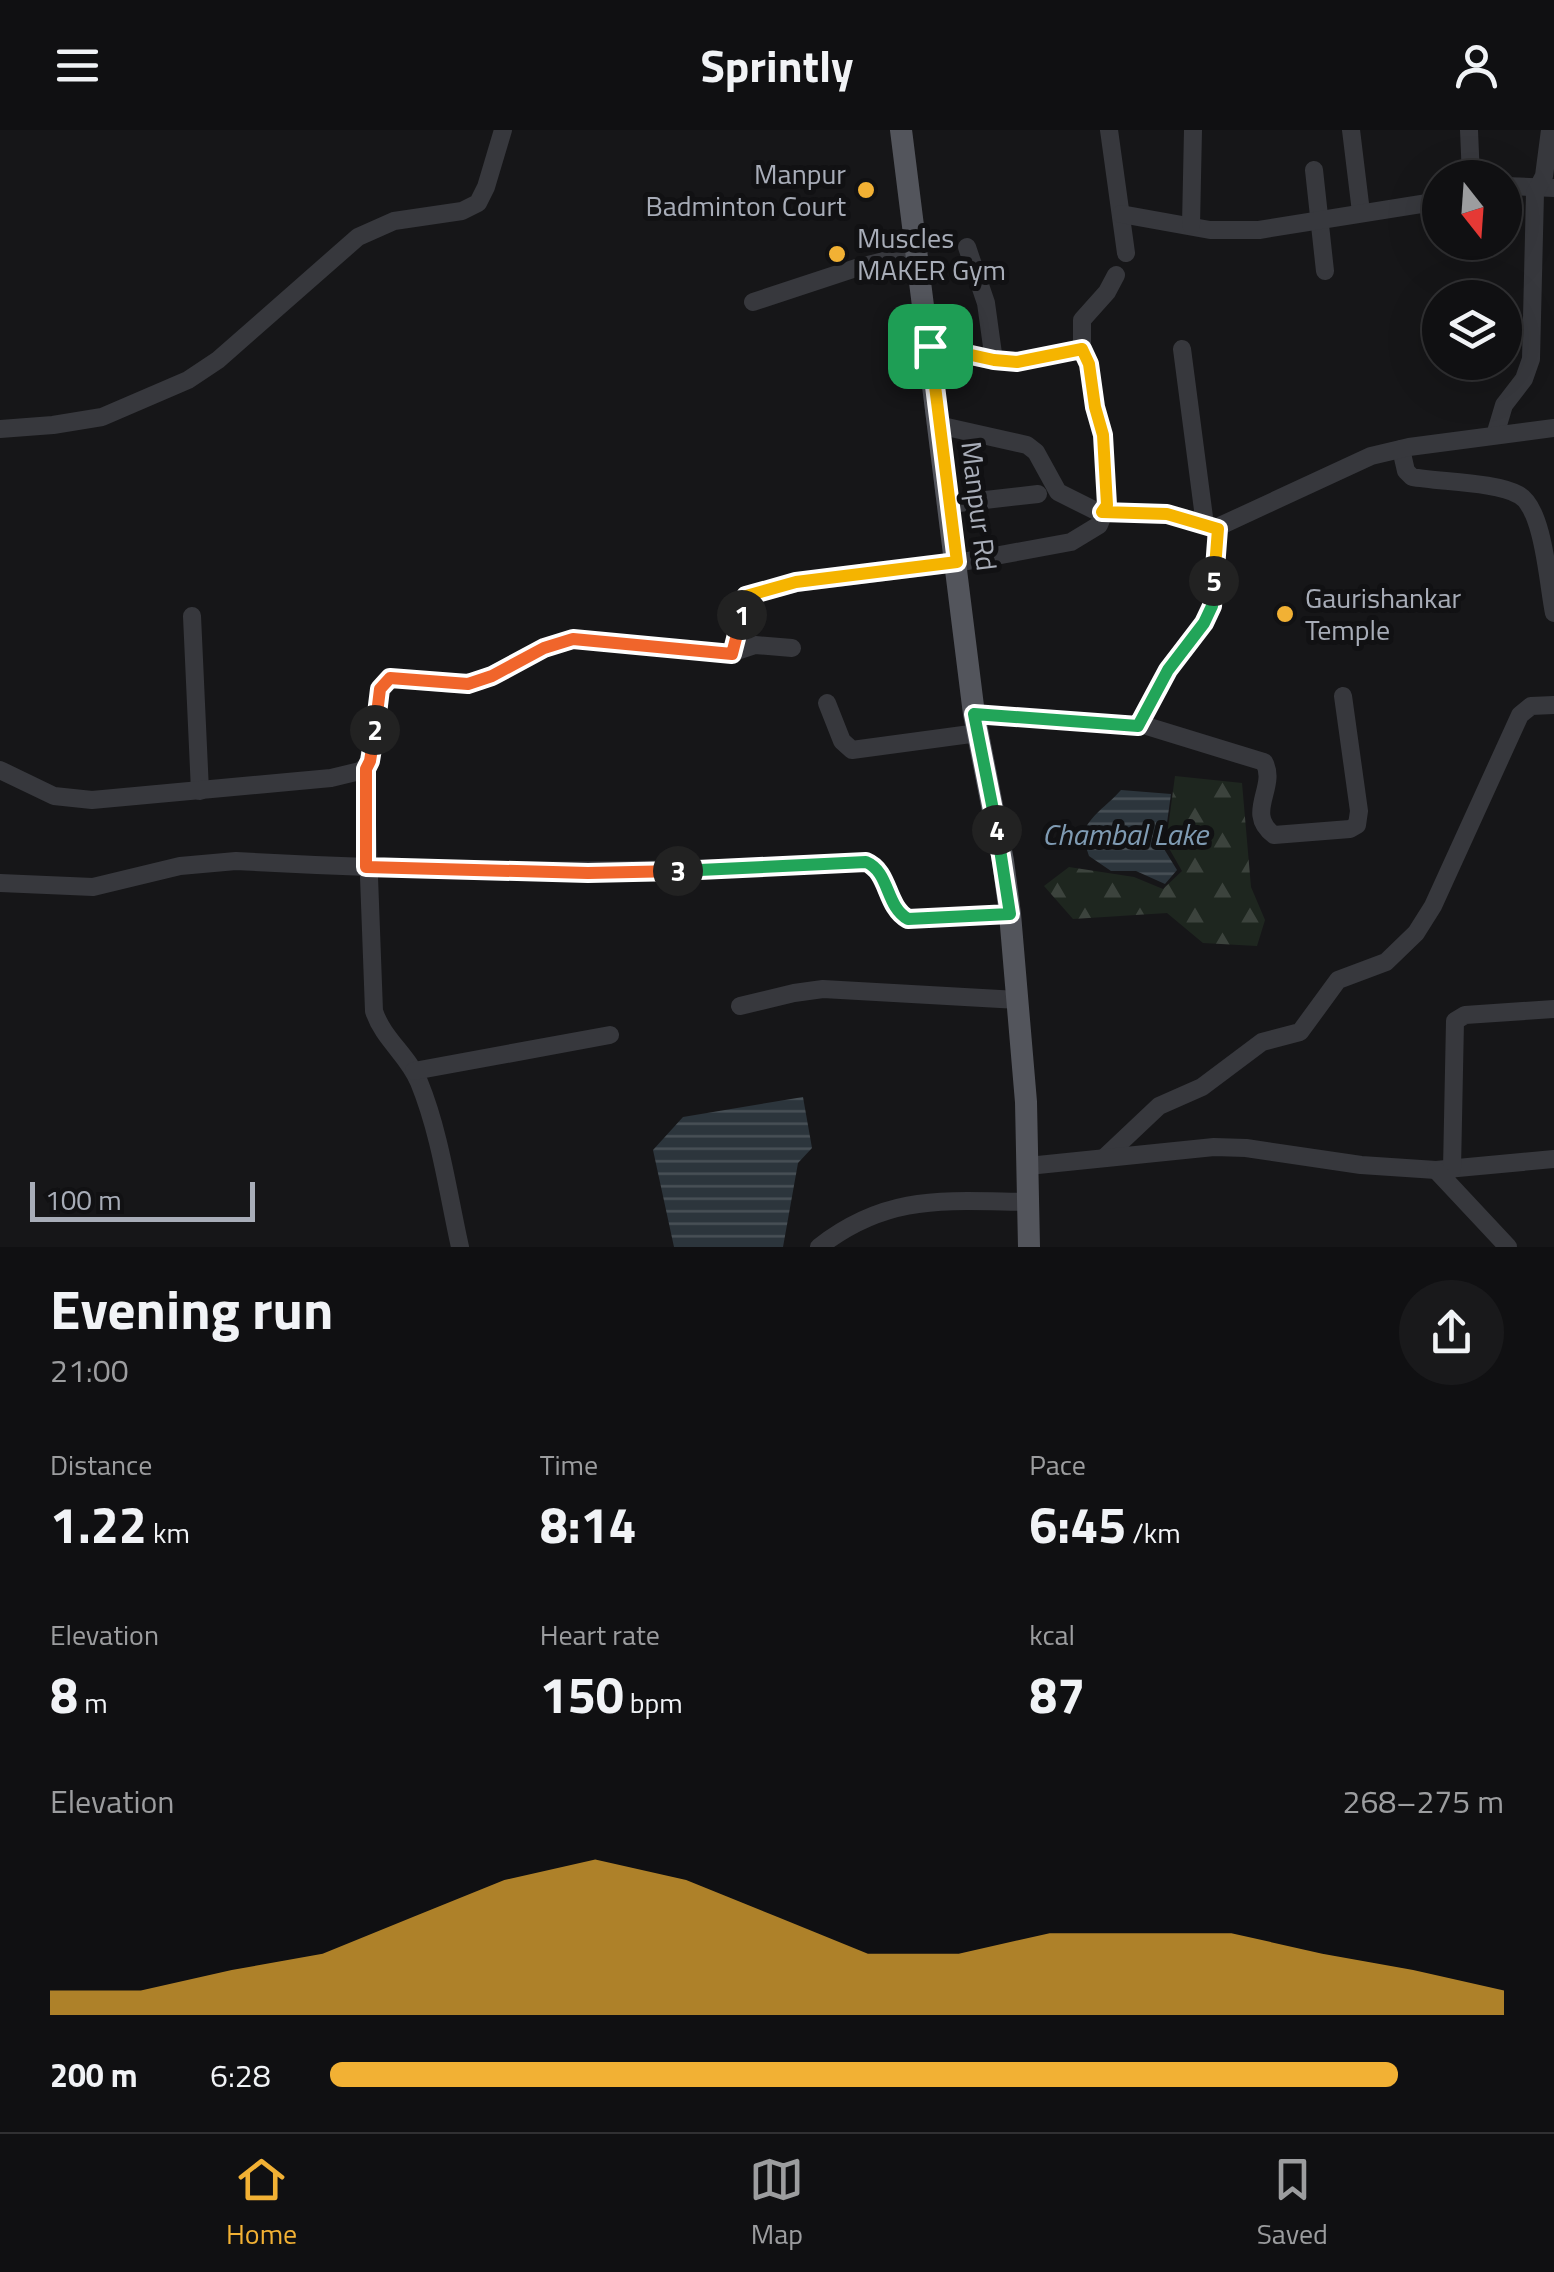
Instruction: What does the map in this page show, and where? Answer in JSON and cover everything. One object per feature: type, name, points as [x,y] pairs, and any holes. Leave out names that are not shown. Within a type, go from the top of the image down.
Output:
[{"type":"main road","name":"Manpur Rd","points":[[901,130],[976,724],[1004,861],[1018,1000],[1028,1166],[1028,1247]]},
{"type":"street","points":[[0,429],[53,426],[102,417],[188,380],[218,360],[372,230],[412,216],[462,211],[478,203],[503,130]]},
{"type":"street","points":[[1109,130],[1126,253]]},
{"type":"street","points":[[1191,225],[1193,130]]},
{"type":"street","points":[[1352,130],[1360,212]]},
{"type":"street","points":[[1469,130],[1471,160]]},
{"type":"street","points":[[1495,434],[1504,406],[1527,372],[1531,359],[1550,130]]},
{"type":"street","points":[[1314,170],[1325,271]]},
{"type":"street","points":[[1121,214],[1210,230],[1259,230],[1422,203]]},
{"type":"street","points":[[966,247],[986,303],[994,360]]},
{"type":"street","points":[[753,302],[916,253]]},
{"type":"street","points":[[732,654],[746,596],[796,582],[957,562],[1071,542],[1099,525],[1107,505],[1103,435],[1089,364],[1082,349],[1082,320],[1107,292],[1116,275]]},
{"type":"street","points":[[930,346],[1017,362],[1082,349]]},
{"type":"street","points":[[827,702],[842,741],[852,750],[976,724],[1131,728],[1140,724],[1168,670],[1208,614],[1214,597],[1212,527],[1182,349]]},
{"type":"street","points":[[938,425],[1027,445],[1036,452],[1058,492],[1102,512],[1167,514],[1212,527],[1350,465],[1401,449],[1554,428]]},
{"type":"street","points":[[1401,449],[1412,477],[1518,494],[1547,535],[1554,612]]},
{"type":"street","points":[[950,504],[1038,494]]},
{"type":"street","points":[[192,616],[200,792]]},
{"type":"street","points":[[460,1247],[428,1108],[414,1071],[381,1029],[374,1012],[366,867],[366,769],[380,689],[390,678],[468,684],[492,676],[544,648],[573,639],[732,654],[755,645],[792,648]]},
{"type":"street","points":[[1140,724],[1264,762],[1269,776],[1260,814],[1264,827],[1274,835],[1350,829],[1357,825],[1359,811],[1343,696]]},
{"type":"street","points":[[1104,1158],[1159,1106],[1202,1088],[1262,1042],[1300,1032],[1338,980],[1380,965],[1416,933],[1434,906],[1520,715],[1531,706],[1554,705]]},
{"type":"street","points":[[0,770],[37,790],[71,799],[125,799],[331,778],[366,769]]},
{"type":"street","points":[[0,883],[94,886],[209,862],[588,873],[866,862],[877,868],[895,907],[908,919],[1010,914]]},
{"type":"street","points":[[740,1006],[794,992],[823,990],[1018,1000]]},
{"type":"street","points":[[1508,1247],[1444,1169],[1455,1021],[1465,1015],[1554,1009]]},
{"type":"street","points":[[414,1071],[610,1034]]},
{"type":"street","points":[[1028,1166],[1230,1148],[1361,1165],[1444,1169],[1554,1159]]},
{"type":"street","points":[[819,1247],[856,1220],[886,1209],[954,1201],[1028,1202]]},
{"type":"green space","points":[[1175,776],[1242,783],[1251,887],[1265,920],[1257,946],[1203,943],[1167,913],[1073,919],[1044,886],[1069,867],[1134,877],[1163,889],[1182,871],[1166,843]]},
{"type":"water","name":"Chambal Lake","points":[[1121,790],[1171,794],[1161,844],[1177,870],[1165,884],[1136,871],[1111,871],[1089,856],[1082,835],[1094,816]]},
{"type":"water","points":[[803,1097],[812,1148],[798,1163],[783,1247],[674,1247],[653,1150],[683,1117]]},
{"type":"place","name":"Manpur Badminton Court","points":[[866,190]]},
{"type":"place","name":"Muscles MAKER Gym","points":[[837,254]]},
{"type":"place","name":"Gaurishankar Temple","points":[[1285,614]]},
{"type":"route","points":[[930,346],[1017,362],[1082,349],[1089,364],[1103,435],[1107,505],[1102,512],[1167,514],[1218,529],[1212,606],[1204,623],[1168,670],[1138,726],[974,714],[1004,861],[1010,914],[908,919],[899,914],[877,868],[866,862],[588,873],[366,867],[366,769],[380,689],[385,680],[468,684],[492,676],[544,648],[573,639],[732,654],[746,596],[796,582],[957,562],[930,346]]}]
